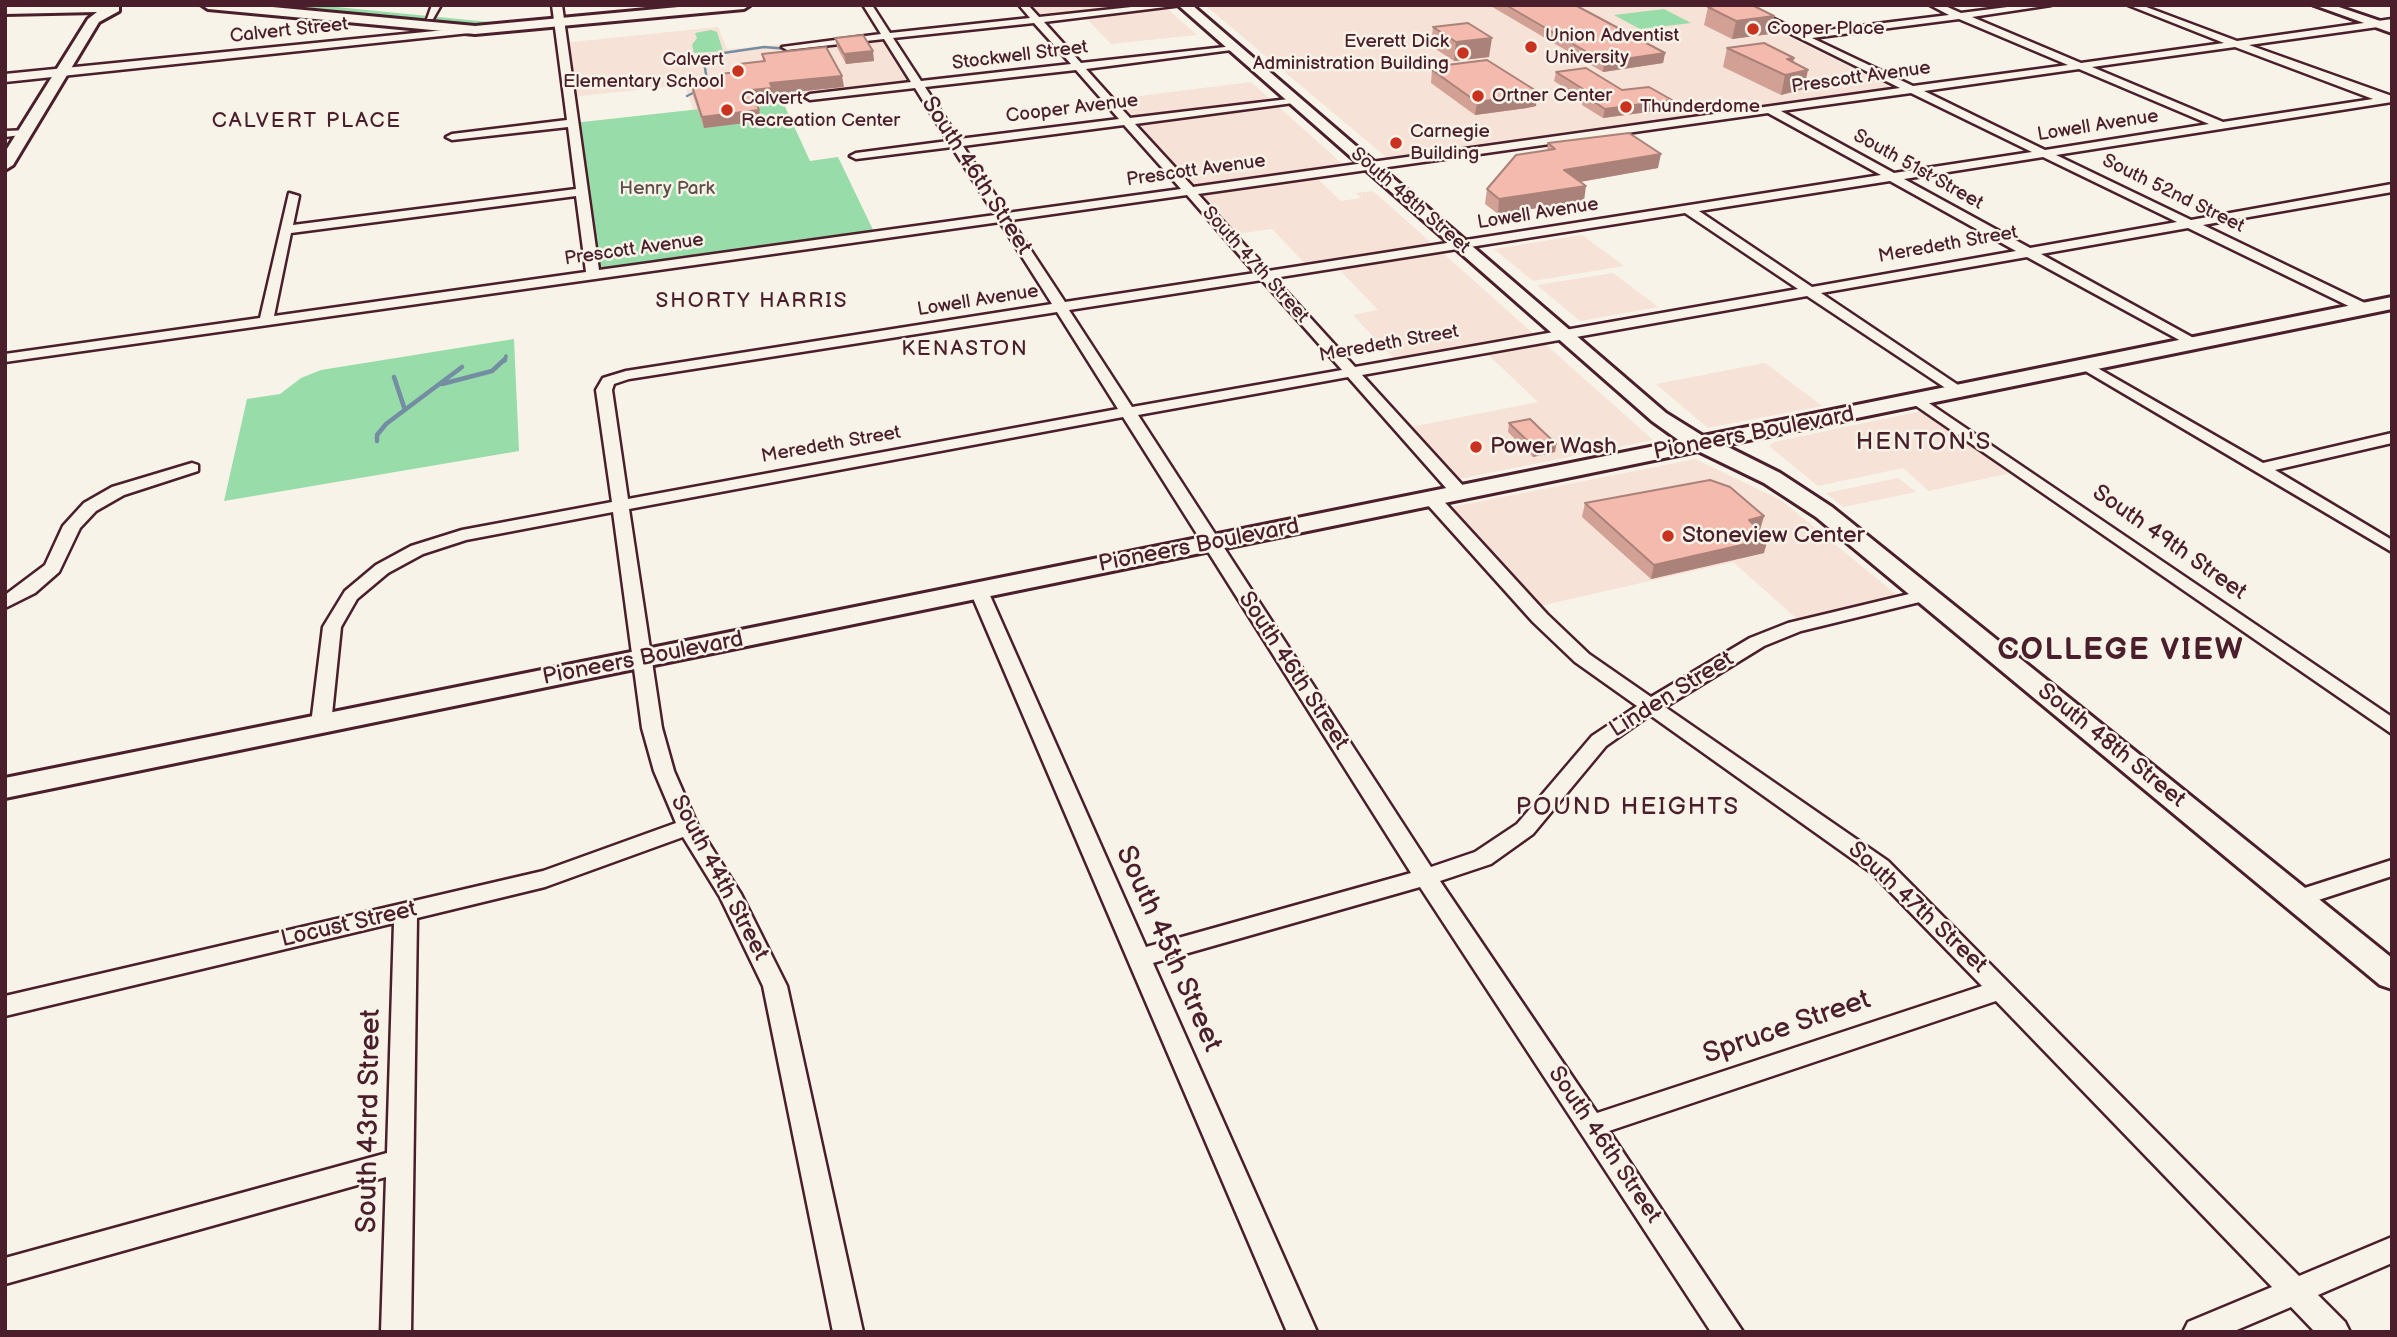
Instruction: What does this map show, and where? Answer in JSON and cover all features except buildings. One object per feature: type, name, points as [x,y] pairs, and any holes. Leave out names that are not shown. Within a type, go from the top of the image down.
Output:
[{"type":"main road","points":[[208,5],[475,30]]},
{"type":"main road","points":[[316,5],[434,11],[530,26]]},
{"type":"main road","name":"Calvert Street","points":[[475,30],[744,5]]},
{"type":"main road","name":"South 48th Street","points":[[1184,5],[1659,417],[1806,499],[2392,976]]},
{"type":"main road","points":[[2320,5],[2388,25]]},
{"type":"main road","points":[[5,10],[121,7]]},
{"type":"main road","points":[[5,165],[63,72],[86,10]]},
{"type":"main road","name":"Pioneers Boulevard","points":[[5,788],[1460,493],[1713,446],[1742,436],[2392,303]]},
{"type":"main road","points":[[1742,436],[1794,481],[1806,499]]},
{"type":"street","points":[[557,5],[593,275]]},
{"type":"street","name":"South 46th Street","points":[[867,5],[1425,876],[1728,1332]]},
{"type":"street","name":"South 47th Street","points":[[1023,5],[1460,493]]},
{"type":"street","points":[[787,47],[1178,5]]},
{"type":"street","name":"South 52nd Street","points":[[1737,5],[2366,309]]},
{"type":"street","points":[[1934,5],[2223,126]]},
{"type":"street","points":[[1801,36],[2047,5]]},
{"type":"street","points":[[2132,5],[2390,100]]},
{"type":"street","name":"Prescott Avenue","points":[[5,358],[2388,25]]},
{"type":"street","name":"Calvert Street","points":[[5,78],[475,30]]},
{"type":"street","name":"Stockwell Street","points":[[810,97],[1234,49]]},
{"type":"street","name":"Cooper Avenue","points":[[856,156],[1293,100]]},
{"type":"street","name":"Lowell Avenue","points":[[608,381],[626,375],[2390,100]]},
{"type":"street","name":"South 51st Street","points":[[1771,110],[2194,344]]},
{"type":"street","points":[[452,137],[573,123]]},
{"type":"street","points":[[5,134],[25,132]]},
{"type":"street","name":"Meredeth Street","points":[[321,724],[332,627],[339,611],[366,580],[398,559],[462,535],[1128,412],[2392,188]]},
{"type":"street","points":[[286,230],[583,192]]},
{"type":"street","points":[[266,321],[293,196]]},
{"type":"street","points":[[1689,210],[1959,392]]},
{"type":"street","points":[[2087,366],[2392,547]]},
{"type":"street","name":"South 44th Street","points":[[608,381],[604,390],[652,727],[664,771],[688,827],[730,894],[775,986],[788,1036],[848,1332]]},
{"type":"street","name":"South 49th Street","points":[[1917,400],[2392,727]]},
{"type":"street","points":[[2260,469],[2392,438]]},
{"type":"street","points":[[5,603],[29,589],[53,568],[72,526],[90,507],[130,487],[192,468]]},
{"type":"street","name":"South 47th Street","points":[[1432,499],[1566,644],[1880,867],[2334,1332]]},
{"type":"street","name":"South 45th Street","points":[[979,591],[1302,1332]]},
{"type":"street","name":"Linden Street","points":[[1139,958],[1457,869],[1507,845],[1525,829],[1600,741],[1651,705],[1777,633],[1926,595]]},
{"type":"street","name":"Locust Street","points":[[5,1006],[545,879],[623,853],[688,827]]},
{"type":"street","points":[[2297,899],[2392,867]]},
{"type":"street","name":"South 43rd Street","points":[[396,1332],[406,911]]},
{"type":"street","name":"Spruce Street","points":[[1592,1126],[2002,989]]},
{"type":"street","points":[[5,1271],[402,1161]]},
{"type":"street","points":[[2198,1332],[2392,1250]]},
{"type":"shaded area","points":[[1023,5],[1163,5],[1197,35],[1111,44],[1084,16],[1036,21]]},
{"type":"shaded area","name":"Union Adventist University","points":[[1724,5],[1891,87],[1386,157],[1206,6]]},
{"type":"shaded area","name":"Calvert Elementary School","points":[[718,27],[727,49],[887,36],[918,85],[693,110],[685,85],[570,97],[562,43]]},
{"type":"shaded area","points":[[1251,82],[1348,169],[1313,175],[1341,201],[1361,198],[1356,193],[1373,191],[1653,440],[1449,481],[1401,429],[1538,402],[1482,349],[1399,364],[1353,315],[1378,310],[1335,265],[1310,269],[1272,229],[1228,235],[1108,100]]},
{"type":"shaded area","points":[[1582,235],[1624,266],[1533,281],[1494,249]]},
{"type":"shaded area","points":[[1613,273],[1658,307],[1580,321],[1537,285]]},
{"type":"shaded area","points":[[1765,363],[1822,406],[1708,428],[1656,384]]},
{"type":"shaded area","points":[[1931,409],[2020,471],[1929,491],[1903,468],[1818,486],[1769,446],[1774,442]]},
{"type":"shaded area","name":"Stoneview Center","points":[[1695,459],[1781,500],[1903,600],[1804,625],[1733,562],[1531,608],[1442,509]]},
{"type":"shaded area","points":[[1898,478],[1916,492],[1843,507],[1826,493]]},
{"type":"green space","points":[[208,5],[316,5],[530,26],[504,28]]},
{"type":"green space","points":[[1664,9],[1691,23],[1640,29],[1614,15]]},
{"type":"green space","points":[[711,30],[717,32],[723,51],[694,53],[692,45],[697,38],[695,33]]},
{"type":"green space","name":"Henry Park","points":[[782,100],[810,161],[838,157],[876,236],[593,275],[573,123]]},
{"type":"green space","points":[[514,339],[519,451],[224,501],[247,399],[280,394],[301,378],[321,370]]},
{"type":"waterway","points":[[708,86],[703,56],[764,47],[788,49]]},
{"type":"waterway","points":[[687,96],[699,90]]},
{"type":"waterway","points":[[505,361],[506,356]]},
{"type":"waterway","points":[[442,384],[492,371],[505,359]]},
{"type":"waterway","points":[[405,410],[462,367]]},
{"type":"waterway","points":[[394,377],[405,410]]},
{"type":"waterway","points":[[377,441],[377,435],[386,424],[405,410]]},
{"type":"place","name":"Cooper Place","points":[[1753,29]]},
{"type":"place","name":"Union Adventist University","points":[[1531,47]]},
{"type":"place","name":"Everett Dick Administration Building","points":[[1463,53]]},
{"type":"place","name":"Calvert Elementary School","points":[[738,71]]},
{"type":"place","name":"Ortner Center","points":[[1478,96]]},
{"type":"place","name":"Thunderdome","points":[[1626,107]]},
{"type":"place","name":"Calvert Recreation Center","points":[[727,110]]},
{"type":"place","name":"Carnegie Building","points":[[1396,143]]},
{"type":"place","name":"Power Wash","points":[[1476,447]]},
{"type":"place","name":"Stoneview Center","points":[[1668,536]]},
{"type":"district","name":"CALVERT PLACE","points":[[307,122]]},
{"type":"district","name":"SHORTY HARRIS","points":[[752,302]]},
{"type":"district","name":"KENASTON","points":[[965,350]]},
{"type":"district","name":"HENTON'S","points":[[1924,443]]},
{"type":"district","name":"COLLEGE VIEW","points":[[2121,651]]},
{"type":"district","name":"POUND HEIGHTS","points":[[1628,808]]}]
